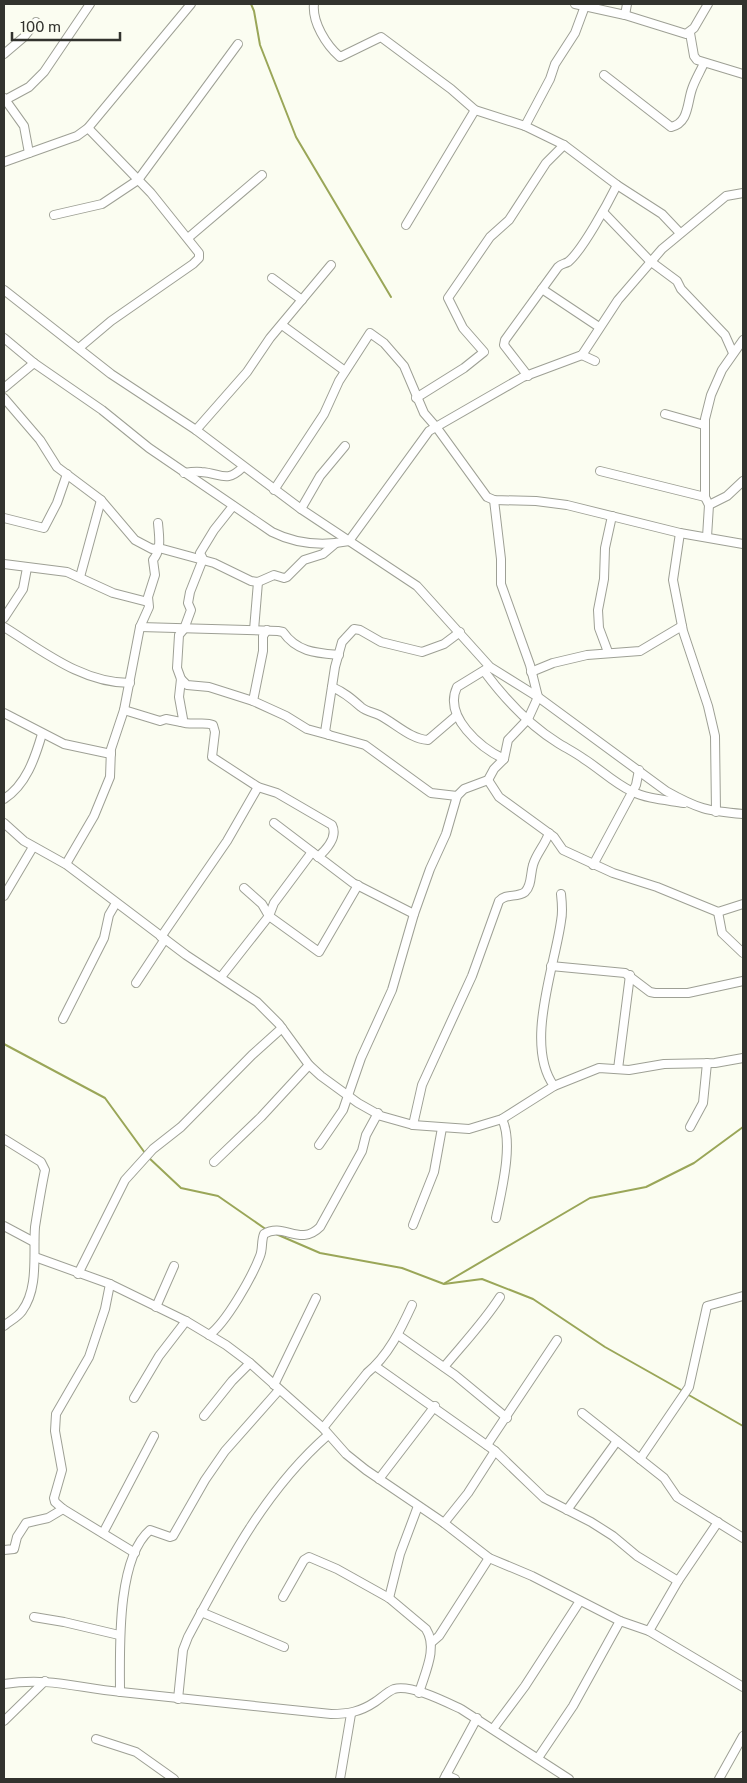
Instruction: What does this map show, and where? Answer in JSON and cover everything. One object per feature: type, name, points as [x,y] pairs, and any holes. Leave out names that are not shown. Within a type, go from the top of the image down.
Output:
[{"type":"street","points":[[29,153],[24,126],[5,99],[29,86],[44,72],[90,4]]},
{"type":"street","points":[[4,162],[77,136],[88,128],[191,4]]},
{"type":"street","points":[[314,4],[313,13],[324,37],[333,51],[340,56],[381,37],[451,89],[475,110],[524,126],[564,145],[617,185],[662,214],[680,233]]},
{"type":"street","points":[[575,4],[624,15],[676,33],[690,33]]},
{"type":"street","points":[[624,15],[627,4]]},
{"type":"street","points":[[708,4],[690,33],[694,56],[704,63],[743,74]]},
{"type":"street","points":[[524,126],[550,78],[555,64],[575,33],[585,6]]},
{"type":"street","points":[[4,54],[24,37],[36,22]]},
{"type":"street","points":[[54,215],[102,204],[138,180],[238,44]]},
{"type":"street","points":[[604,74],[671,127],[680,123],[686,114],[690,92],[704,63]]},
{"type":"street","points":[[406,225],[475,110]]},
{"type":"street","points":[[79,348],[111,321],[199,258],[199,253],[188,238],[138,180],[88,128]]},
{"type":"street","points":[[416,398],[464,368],[484,352],[463,328],[448,298],[490,237],[509,220],[546,163],[564,145]]},
{"type":"street","points":[[188,238],[262,175]]},
{"type":"street","points":[[528,376],[504,344],[505,340],[558,267],[569,261],[603,212],[617,185]]},
{"type":"street","points":[[4,338],[34,363],[102,410],[184,473],[288,540],[336,543],[350,541],[424,436],[448,418],[528,376],[582,354],[599,327],[650,261],[680,233],[726,196],[743,193]]},
{"type":"street","points":[[603,212],[650,261],[677,280],[681,289],[725,335],[733,353]]},
{"type":"street","points":[[196,430],[241,379],[331,265]]},
{"type":"street","points":[[272,278],[302,300]]},
{"type":"street","points":[[542,289],[599,327]]},
{"type":"street","points":[[4,290],[111,374],[196,430],[301,509],[394,573],[417,586],[460,632],[487,669],[496,687],[528,719],[556,742],[632,792],[657,799],[688,804]]},
{"type":"street","points":[[282,325],[345,371]]},
{"type":"street","points":[[274,490],[324,414],[345,371],[370,333],[384,344],[404,366],[416,398],[428,419],[437,428],[483,494],[494,500],[536,501],[567,505],[680,533],[743,544]]},
{"type":"street","points":[[707,537],[709,506],[705,497],[704,425],[711,395],[733,353],[743,340]]},
{"type":"street","points":[[582,354],[594,361]]},
{"type":"street","points":[[4,388],[34,363]]},
{"type":"street","points":[[4,398],[40,440],[57,467],[101,500],[136,540],[152,549],[159,548],[203,559],[251,581],[258,582],[274,575],[284,578],[304,560],[324,554],[336,543]]},
{"type":"street","points":[[665,414],[704,425]]},
{"type":"street","points":[[301,509],[320,476],[345,446]]},
{"type":"street","points":[[184,473],[201,472],[232,477],[243,467]]},
{"type":"street","points":[[600,471],[631,477],[705,497]]},
{"type":"street","points":[[4,518],[44,528],[61,494],[67,474]]},
{"type":"street","points":[[709,506],[727,496],[743,481]]},
{"type":"street","points":[[80,577],[101,500]]},
{"type":"street","points":[[319,1145],[343,1110],[361,1058],[392,990],[414,914],[430,868],[446,834],[457,796],[464,789],[488,780],[494,769],[504,759],[508,740],[528,719],[538,697],[501,584],[501,559],[494,500]]},
{"type":"street","points":[[233,506],[206,541],[200,553],[203,559],[188,602],[191,610],[184,629],[179,635],[176,655],[177,668],[181,679],[187,685],[209,687],[253,701],[286,716],[307,729],[364,745],[431,793],[439,792],[457,796]]},
{"type":"street","points":[[608,652],[599,628],[598,610],[604,579],[605,548],[612,516]]},
{"type":"street","points":[[66,864],[94,816],[110,777],[111,754],[124,710],[140,627],[148,611],[148,602],[155,575],[153,560],[158,554],[159,548],[158,523]]},
{"type":"street","points":[[680,533],[673,580],[682,626],[716,736],[716,812]]},
{"type":"street","points":[[4,564],[66,572],[113,594],[148,602]]},
{"type":"street","points":[[4,618],[23,588],[27,568]]},
{"type":"street","points":[[254,630],[258,582]]},
{"type":"street","points":[[531,672],[553,663],[608,652],[640,650],[682,626]]},
{"type":"street","points":[[4,627],[48,656],[89,677],[114,683],[130,683]]},
{"type":"street","points":[[140,627],[283,632],[288,639],[306,652],[339,654]]},
{"type":"street","points":[[329,735],[325,732],[325,727],[339,654],[342,642],[354,629],[360,630],[380,642],[422,652],[451,640],[460,632]]},
{"type":"street","points":[[253,701],[263,652],[263,636],[267,630]]},
{"type":"street","points":[[487,669],[503,676],[538,697],[688,804],[700,809],[716,812],[743,814]]},
{"type":"street","points":[[487,669],[456,688],[454,699],[456,716],[484,746],[504,759]]},
{"type":"street","points":[[496,687],[503,676]]},
{"type":"street","points":[[181,679],[179,697],[183,720],[181,722]]},
{"type":"street","points":[[332,687],[350,696],[370,712],[378,714],[401,730],[424,740],[428,740],[456,716]]},
{"type":"street","points":[[124,710],[160,721],[166,719],[190,725],[208,723],[212,725],[215,732],[212,757],[258,787],[276,793],[332,825],[334,833],[332,840],[315,855],[274,903],[269,916],[221,977]]},
{"type":"street","points":[[4,712],[42,734],[79,749],[111,754]]},
{"type":"street","points":[[4,799],[11,795],[25,776],[35,758],[42,734]]},
{"type":"street","points":[[593,865],[632,792],[639,770]]},
{"type":"street","points":[[488,780],[499,797],[549,833],[563,850],[593,865],[636,882],[661,888],[718,912],[743,904]]},
{"type":"street","points":[[136,983],[163,938],[228,841],[258,787]]},
{"type":"street","points":[[4,822],[9,830],[33,847],[66,864],[163,938],[257,1002],[282,1028],[310,1065],[349,1096],[378,1113],[413,1125],[469,1130],[502,1119],[554,1086],[599,1068],[645,1069],[664,1064],[707,1064],[743,1058]]},
{"type":"street","points":[[274,823],[358,886],[414,914]]},
{"type":"street","points":[[413,1125],[422,1085],[472,976],[499,902],[504,897],[521,894],[526,890],[531,880],[532,866],[549,833]]},
{"type":"street","points":[[4,896],[33,847]]},
{"type":"street","points":[[244,888],[262,904],[269,916],[319,952],[358,886]]},
{"type":"street","points":[[554,1086],[547,1076],[541,1031],[551,966],[562,919],[562,894]]},
{"type":"street","points":[[63,1019],[104,938],[109,915],[116,903]]},
{"type":"street","points":[[718,912],[722,933],[743,952]]},
{"type":"street","points":[[551,966],[621,972],[630,975],[650,992],[655,993],[688,993],[743,981]]},
{"type":"street","points":[[618,1069],[630,975]]},
{"type":"street","points":[[78,1274],[125,1180],[153,1149],[181,1126],[252,1055],[282,1028]]},
{"type":"street","points":[[690,1127],[703,1103],[707,1064]]},
{"type":"street","points":[[214,1162],[261,1117],[310,1065]]},
{"type":"street","points":[[209,1335],[216,1330],[235,1302],[261,1255],[262,1238],[274,1230],[294,1235],[309,1235],[320,1226],[362,1151],[366,1135],[378,1113]]},
{"type":"street","points":[[496,1218],[506,1154],[505,1124],[502,1119]]},
{"type":"street","points":[[413,1225],[434,1172],[442,1128]]},
{"type":"street","points":[[4,1139],[41,1162],[46,1170],[39,1202],[34,1242],[35,1257],[27,1300],[22,1311],[4,1326]]},
{"type":"street","points":[[4,1226],[34,1242]]},
{"type":"street","points":[[35,1257],[110,1284],[186,1321],[250,1364],[323,1428],[346,1454],[444,1523],[489,1558],[620,1621],[649,1631],[742,1685]]},
{"type":"street","points":[[156,1307],[174,1266]]},
{"type":"street","points":[[110,1284],[105,1309],[89,1357],[56,1414],[55,1431],[62,1470],[54,1498],[55,1502],[63,1509],[135,1554]]},
{"type":"street","points":[[640,1459],[679,1404],[689,1386],[707,1306],[743,1296]]},
{"type":"street","points":[[444,1367],[476,1327],[490,1313],[500,1297]]},
{"type":"street","points":[[120,1692],[119,1635],[128,1575],[135,1554],[150,1530],[170,1537],[173,1536],[205,1480],[225,1451],[276,1387],[316,1298]]},
{"type":"street","points":[[323,1428],[367,1373],[376,1366],[398,1335],[412,1305]]},
{"type":"street","points":[[4,1314],[12,1320]]},
{"type":"street","points":[[134,1398],[159,1356],[186,1321]]},
{"type":"street","points":[[398,1335],[444,1367],[507,1418]]},
{"type":"street","points":[[487,1445],[558,1340]]},
{"type":"street","points":[[204,1416],[232,1381],[250,1364]]},
{"type":"street","points":[[376,1366],[495,1451],[544,1498],[578,1514],[613,1536],[637,1556],[678,1581]]},
{"type":"street","points":[[379,1479],[434,1406]]},
{"type":"street","points":[[582,1413],[664,1478],[677,1497],[743,1538]]},
{"type":"street","points":[[178,1699],[183,1650],[201,1612],[255,1518],[300,1462],[328,1435]]},
{"type":"street","points":[[103,1533],[154,1436]]},
{"type":"street","points":[[567,1510],[617,1441]]},
{"type":"street","points":[[444,1523],[468,1493],[495,1451]]},
{"type":"street","points":[[389,1598],[400,1554],[418,1506]]},
{"type":"street","points":[[4,1550],[14,1549],[17,1537],[26,1523],[48,1518],[63,1509]]},
{"type":"street","points":[[649,1631],[678,1581],[718,1522]]},
{"type":"street","points":[[283,1597],[304,1560],[309,1557],[337,1569],[389,1598],[426,1629],[432,1642]]},
{"type":"street","points":[[419,1692],[432,1642],[439,1636],[482,1566],[489,1558]]},
{"type":"street","points":[[493,1729],[525,1686],[580,1601]]},
{"type":"street","points":[[201,1612],[284,1647]]},
{"type":"street","points":[[34,1617],[119,1635]]},
{"type":"street","points":[[538,1758],[573,1706],[620,1621]]},
{"type":"street","points":[[4,1684],[45,1681],[178,1699],[351,1714],[361,1710],[394,1689],[403,1688],[443,1700],[477,1718],[569,1779]]},
{"type":"street","points":[[4,1721],[41,1687],[45,1681]]},
{"type":"street","points":[[340,1779],[351,1714]]},
{"type":"street","points":[[455,1779],[445,1777],[477,1718]]},
{"type":"street","points":[[719,1779],[743,1736]]},
{"type":"street","points":[[96,1739],[136,1752],[170,1778]]},
{"type":"waterway","points":[[251,4],[260,45],[296,137],[391,297]]},
{"type":"waterway","points":[[4,1044],[105,1098],[145,1153]]},
{"type":"waterway","points":[[445,1283],[590,1198],[646,1187],[694,1163],[743,1127]]},
{"type":"waterway","points":[[148,1157],[181,1188],[218,1196],[267,1230]]},
{"type":"waterway","points":[[276,1234],[320,1253],[402,1268],[444,1284],[482,1279],[533,1299],[605,1347],[683,1391]]},
{"type":"waterway","points":[[687,1394],[743,1426]]}]
